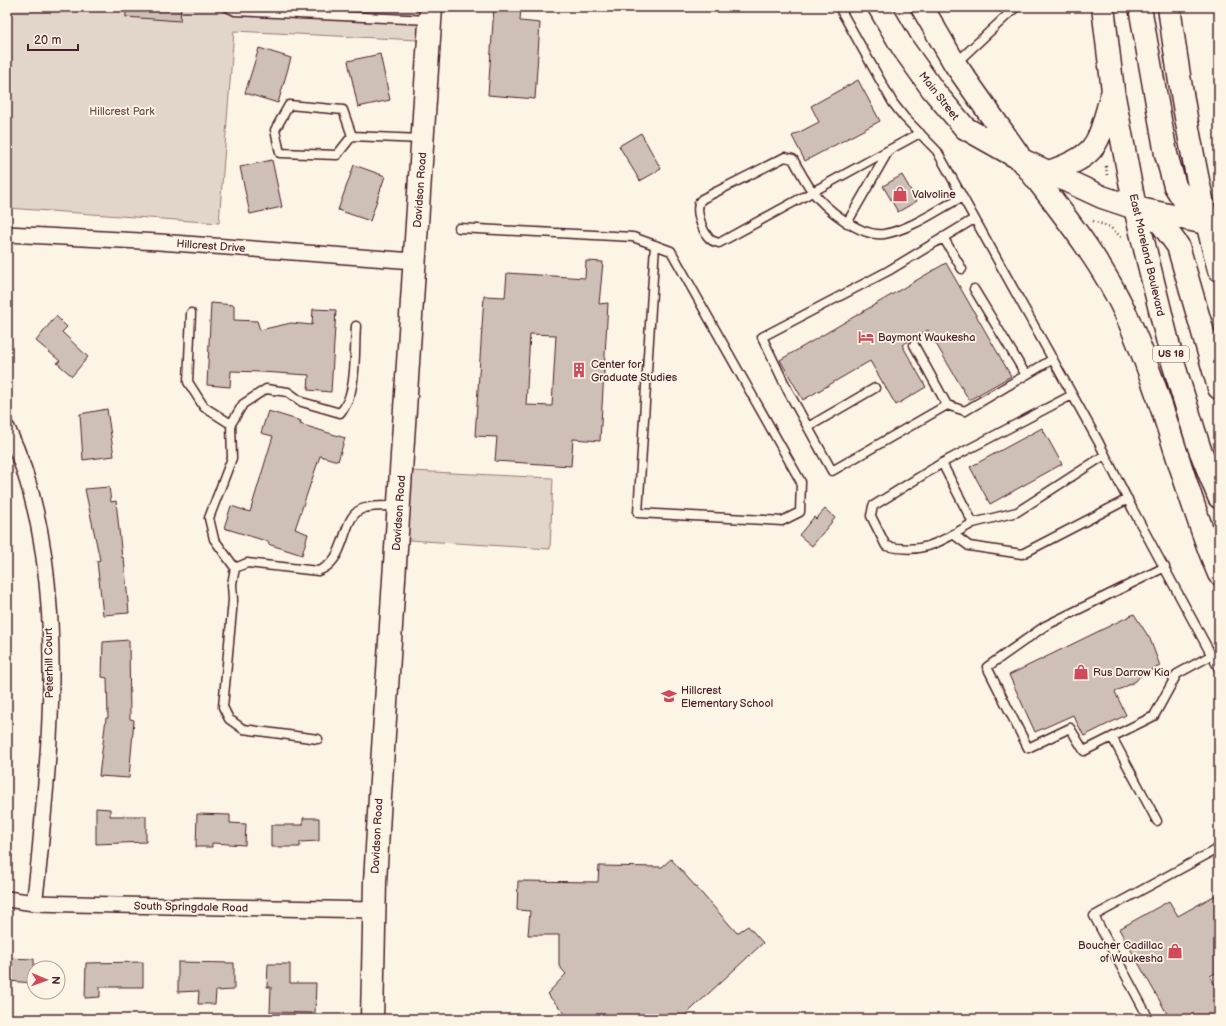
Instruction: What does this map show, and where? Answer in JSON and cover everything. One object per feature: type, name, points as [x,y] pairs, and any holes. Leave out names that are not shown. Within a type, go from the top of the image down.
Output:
[{"type":"main road","points":[[879,7],[903,26],[929,63],[944,67],[955,64]]},
{"type":"main road","name":"Main Street","points":[[879,7],[903,48],[928,84],[965,128],[1022,160],[1102,197],[1134,208],[1212,224]]},
{"type":"main road","points":[[922,7],[955,64],[1022,160],[1104,272],[1125,312],[1142,355],[1219,574]]},
{"type":"main road","name":"East Moreland Boulevard","points":[[1103,7],[1112,91],[1134,208],[1172,359],[1199,448],[1219,497]]},
{"type":"main road","points":[[1140,7],[1166,154],[1175,186],[1187,205],[1212,224]]},
{"type":"main road","points":[[1170,7],[1178,77],[1212,224],[1219,270]]},
{"type":"main road","name":"Davidson Road","points":[[372,1019],[374,910],[380,789],[431,14]]},
{"type":"main road","points":[[1049,172],[1072,164],[1093,148],[1099,137],[1112,91]]},
{"type":"main road","points":[[1134,208],[1161,223],[1178,246],[1219,388]]},
{"type":"street","name":"Hillcrest Drive","points":[[7,234],[159,242],[414,261]]},
{"type":"street","name":"Peterhill Court","points":[[7,428],[19,452],[30,484],[38,520],[46,579],[51,660],[46,780],[34,903]]},
{"type":"street","name":"South Springdale Road","points":[[7,899],[34,903],[374,910]]},
{"type":"lane","points":[[228,7],[235,11],[431,14]]},
{"type":"lane","points":[[839,7],[893,103],[904,117],[937,151],[1105,455],[1219,669]]},
{"type":"lane","points":[[955,64],[1016,7]]},
{"type":"lane","points":[[289,105],[344,110],[352,136],[337,155],[280,153],[275,130],[289,105]]},
{"type":"lane","points":[[920,132],[813,192],[719,243],[709,238],[697,211],[698,202],[702,199],[785,157],[793,159],[813,192],[847,223],[860,230],[883,234],[910,226],[962,197]]},
{"type":"lane","points":[[352,136],[423,139]]},
{"type":"lane","points":[[847,223],[890,149]]},
{"type":"lane","points":[[974,218],[888,271],[762,337],[808,428],[832,471],[947,405],[965,410],[1053,360]]},
{"type":"lane","points":[[459,228],[633,238],[655,245],[671,251],[801,482],[800,512],[782,521],[638,513],[655,245]]},
{"type":"lane","points":[[943,237],[962,269]]},
{"type":"lane","points":[[974,289],[1026,375]]},
{"type":"lane","points":[[191,313],[188,382],[204,407],[231,424]]},
{"type":"lane","points":[[318,739],[243,729],[229,719],[223,707],[233,600],[232,584],[235,568],[214,539],[209,518],[232,458],[231,424],[243,404],[266,389],[288,392],[302,402],[340,413],[347,407],[351,394],[356,326]]},
{"type":"lane","points":[[914,345],[947,405]]},
{"type":"lane","points":[[808,428],[875,388]]},
{"type":"lane","points":[[1072,395],[942,463],[874,506],[871,516],[886,546],[903,550],[930,547],[973,523],[1017,512],[1105,455]]},
{"type":"lane","points":[[942,463],[973,523]]},
{"type":"lane","points":[[953,534],[969,546],[1022,554],[1128,500]]},
{"type":"lane","points":[[235,568],[247,563],[318,571],[328,568],[340,551],[350,518],[363,508],[399,506]]},
{"type":"lane","points":[[1165,568],[1045,626],[987,667],[1028,748],[1070,728],[1084,751],[1154,716],[1176,674],[1212,655]]},
{"type":"lane","points":[[1112,737],[1157,821]]},
{"type":"lane","points":[[1149,1019],[1094,916],[1219,848]]},
{"type":"path","points":[[1088,219],[1110,227],[1122,238]]},
{"type":"path","points":[[1110,227],[1112,222]]},
{"type":"green space","name":"Hillcrest Park","points":[[7,7],[419,7],[418,40],[234,31],[219,223],[7,208]]},
{"type":"green space","points":[[412,471],[553,478],[550,549],[408,540]]},
{"type":"building","points":[[126,7],[181,7],[180,21],[126,17]]},
{"type":"building","points":[[494,7],[521,7],[520,21],[540,23],[535,99],[488,95]]},
{"type":"building","points":[[259,48],[291,58],[278,103],[245,93]]},
{"type":"building","points":[[380,54],[390,100],[358,107],[348,61]]},
{"type":"building","points":[[858,80],[880,121],[805,161],[792,136],[819,122],[811,106]]},
{"type":"building","points":[[641,133],[661,169],[640,181],[619,146]]},
{"type":"building","points":[[272,160],[282,207],[250,214],[240,167]]},
{"type":"building","points":[[354,165],[385,176],[370,221],[338,210]]},
{"type":"building","name":"Valvoline","points":[[902,175],[917,201],[898,212],[883,186]]},
{"type":"building","name":"Center for Graduate Studies","points":[[586,261],[603,262],[599,304],[608,303],[600,441],[573,439],[571,466],[495,461],[497,437],[475,436],[484,296],[505,297],[507,273],[585,278]],"holes":[[[530,334],[556,335],[552,406],[526,405]]]},
{"type":"building","name":"Baymont Waukesha","points":[[946,263],[1011,376],[969,400],[928,330],[902,345],[926,387],[896,405],[870,361],[803,400],[780,360]]},
{"type":"building","points":[[211,303],[234,305],[234,320],[257,321],[260,330],[291,323],[312,325],[313,309],[336,310],[331,392],[308,390],[309,375],[261,372],[231,371],[230,387],[207,385]]},
{"type":"building","points":[[56,316],[67,327],[62,332],[88,357],[72,376],[57,363],[60,361],[36,341]]},
{"type":"building","points":[[107,409],[114,456],[83,460],[80,414]]},
{"type":"building","points":[[268,411],[301,421],[300,424],[345,438],[338,461],[320,456],[295,529],[308,534],[302,555],[268,544],[269,542],[224,528],[231,506],[250,512],[273,436],[261,433]]},
{"type":"building","points":[[1042,428],[1062,464],[990,504],[970,467]]},
{"type":"building","points":[[109,487],[111,502],[116,501],[122,558],[124,558],[129,613],[103,615],[97,561],[100,560],[85,489]]},
{"type":"building","points":[[825,509],[835,518],[812,546],[799,535],[814,517],[816,519]]},
{"type":"building","name":"Rus Darrow Kia","points":[[1134,614],[1150,639],[1160,666],[1141,675],[1136,681],[1115,692],[1126,715],[1084,736],[1073,715],[1035,732],[1009,675]]},
{"type":"building","points":[[129,640],[130,719],[134,720],[129,778],[99,776],[106,718],[108,718],[107,678],[102,677],[103,642]]},
{"type":"building","points":[[96,808],[110,809],[110,816],[146,816],[146,842],[96,844]]},
{"type":"building","points":[[197,814],[230,815],[230,823],[246,824],[245,845],[212,843],[212,847],[196,847]]},
{"type":"building","points":[[303,818],[319,818],[319,841],[300,842],[300,847],[271,847],[271,825],[303,825]]},
{"type":"building","points":[[671,859],[737,933],[748,926],[763,943],[681,1019],[570,1019],[547,994],[566,974],[559,966],[559,935],[528,935],[530,911],[517,910],[518,881],[598,882],[599,866],[662,867]]},
{"type":"building","name":"Boucher Cadillac of Waukesha","points":[[1219,893],[1219,971],[1210,976],[1219,992],[1219,1019],[1170,1019],[1119,929],[1169,901],[1178,916]]},
{"type":"building","points":[[7,958],[34,959],[26,960],[26,982],[7,981]]},
{"type":"building","points":[[143,962],[143,987],[100,987],[100,997],[85,998],[86,963]]},
{"type":"building","points":[[178,962],[234,963],[234,990],[216,991],[215,1004],[198,1004],[199,991],[178,992]]},
{"type":"building","points":[[268,964],[290,964],[290,983],[316,983],[315,1013],[270,1012],[271,987],[267,987]]},
{"type":"place","name":"Valvoline","points":[[900,194]]},
{"type":"place","name":"Baymont Waukesha","points":[[866,337]]},
{"type":"place","name":"Center for Graduate Studies","points":[[579,370]]},
{"type":"place","name":"Rus Darrow Kia","points":[[1081,672]]},
{"type":"place","name":"Hillcrest Elementary School","points":[[669,696]]},
{"type":"place","name":"Boucher Cadillac of Waukesha","points":[[1175,951]]}]
